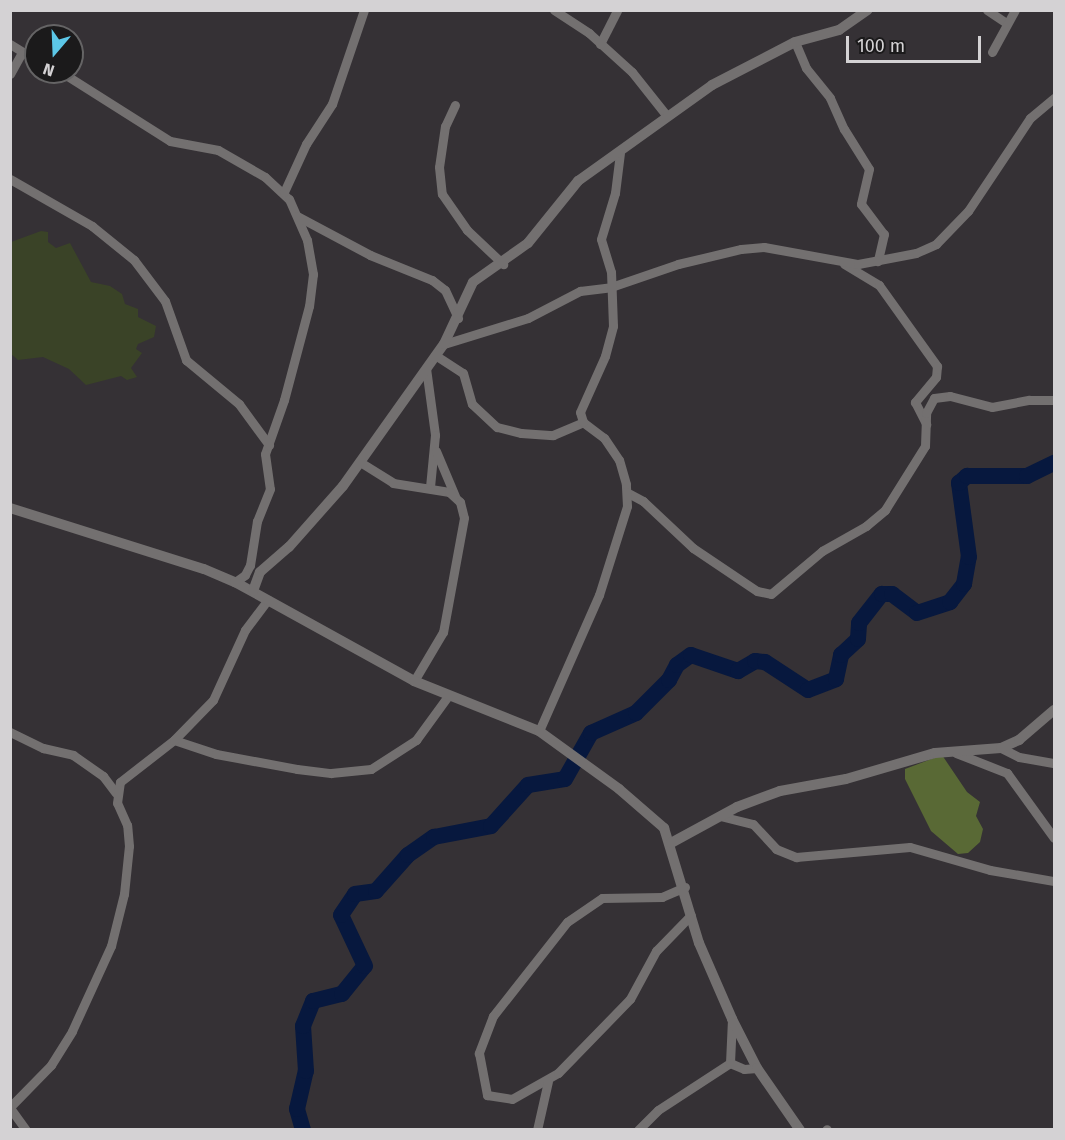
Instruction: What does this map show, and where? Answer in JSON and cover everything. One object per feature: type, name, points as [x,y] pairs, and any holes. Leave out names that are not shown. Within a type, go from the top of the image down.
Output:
[{"type":"street","points":[[284,192],[306,144],[332,104],[364,10]]},
{"type":"street","points":[[554,10],[600,44],[641,82],[667,116]]},
{"type":"street","points":[[600,44],[617,10]]},
{"type":"street","points":[[253,591],[260,572],[303,532],[360,462],[444,344],[458,321],[468,288],[503,264],[528,243],[578,181],[712,85],[795,42],[833,32],[868,10]]},
{"type":"street","points":[[987,10],[1006,22]]},
{"type":"street","points":[[992,52],[1006,22],[1015,10]]},
{"type":"street","points":[[795,42],[806,68],[830,98],[844,129],[869,169],[861,204],[884,234],[878,261]]},
{"type":"street","points":[[10,44],[24,55]]},
{"type":"street","points":[[10,74],[21,54]]},
{"type":"street","points":[[79,84],[148,130],[183,146],[228,154],[284,192],[297,216],[311,251],[312,288],[292,372],[265,454],[270,489],[257,521],[250,565],[245,575],[235,582]]},
{"type":"street","points":[[444,344],[528,318],[580,291],[611,287],[678,264],[741,249],[764,247],[842,263],[878,261],[916,253],[943,238],[968,211],[1030,118],[1054,98]]},
{"type":"street","points":[[455,105],[445,126],[439,167],[442,194],[467,230],[503,264]]},
{"type":"street","points":[[539,731],[599,595],[606,562],[624,519],[628,493],[624,472],[611,448],[583,422],[580,412],[605,356],[614,326],[611,287],[601,239],[615,193],[620,153]]},
{"type":"street","points":[[10,178],[92,226],[127,253],[165,301],[186,360],[239,404],[269,445]]},
{"type":"street","points":[[297,216],[370,255],[432,280],[453,302],[458,321]]},
{"type":"street","points":[[842,263],[879,285],[937,366],[936,377],[915,402],[926,424]]},
{"type":"street","points":[[435,355],[463,373],[472,404],[496,427],[521,433],[553,435],[583,422]]},
{"type":"street","points":[[426,368],[432,393],[435,450],[430,487]]},
{"type":"street","points":[[628,493],[643,501],[693,548],[757,591],[771,594],[822,550],[866,526],[885,510],[925,446],[928,404],[941,396],[992,407],[1029,400],[1054,400]]},
{"type":"street","points":[[414,681],[445,624],[464,524],[455,496],[435,450]]},
{"type":"street","points":[[360,462],[393,483],[430,487],[455,496]]},
{"type":"street","points":[[10,508],[204,569],[235,582],[414,681],[539,731],[561,745],[656,818],[671,843],[691,915],[732,1019],[757,1068],[800,1130]]},
{"type":"street","points":[[116,793],[129,773],[174,740],[213,700],[245,630],[268,600]]},
{"type":"street","points":[[174,740],[216,754],[297,769],[331,773],[371,769],[416,740],[448,696]]},
{"type":"street","points":[[671,843],[720,816],[780,791],[846,779],[935,753],[1001,748],[1019,740],[1054,710]]},
{"type":"street","points":[[10,732],[43,748],[73,755],[103,776],[116,793],[129,846],[124,894],[111,946],[72,1031],[51,1065],[10,1107],[26,1130]]},
{"type":"street","points":[[1001,748],[1019,757],[1054,763]]},
{"type":"street","points":[[955,753],[1007,773],[1054,838]]},
{"type":"street","points":[[720,816],[753,824],[776,849],[796,857],[910,847],[990,870],[1054,881]]},
{"type":"street","points":[[685,887],[662,897],[602,898],[590,902],[567,922],[503,999],[479,1053],[484,1090],[494,1099],[512,1099],[548,1081],[630,999],[656,951],[691,915]]},
{"type":"street","points":[[730,1063],[732,1019]]},
{"type":"street","points":[[730,1063],[744,1069],[757,1068]]},
{"type":"street","points":[[638,1130],[658,1110],[730,1063]]},
{"type":"street","points":[[537,1130],[548,1081]]},
{"type":"green space","points":[[41,231],[48,232],[48,242],[56,248],[70,243],[91,282],[110,286],[122,294],[125,304],[138,309],[138,317],[156,326],[154,337],[138,344],[136,349],[142,353],[131,368],[137,377],[127,380],[121,376],[86,385],[69,369],[43,357],[18,360],[11,354],[11,242]]},
{"type":"green space","points":[[942,755],[967,792],[980,802],[976,816],[983,829],[980,842],[968,853],[958,854],[931,831],[905,779],[905,769]]},
{"type":"waterway","points":[[303,1130],[297,1109],[306,1071],[303,1026],[313,1001],[342,994],[365,966],[341,915],[355,894],[376,891],[408,855],[434,837],[491,826],[528,785],[565,779],[591,733],[636,713],[669,680],[677,665],[691,655],[738,671],[755,661],[765,662],[808,690],[836,679],[841,655],[858,639],[859,623],[882,594],[892,594],[917,613],[950,602],[964,584],[969,557],[959,483],[967,476],[1027,476],[1054,463]]}]
